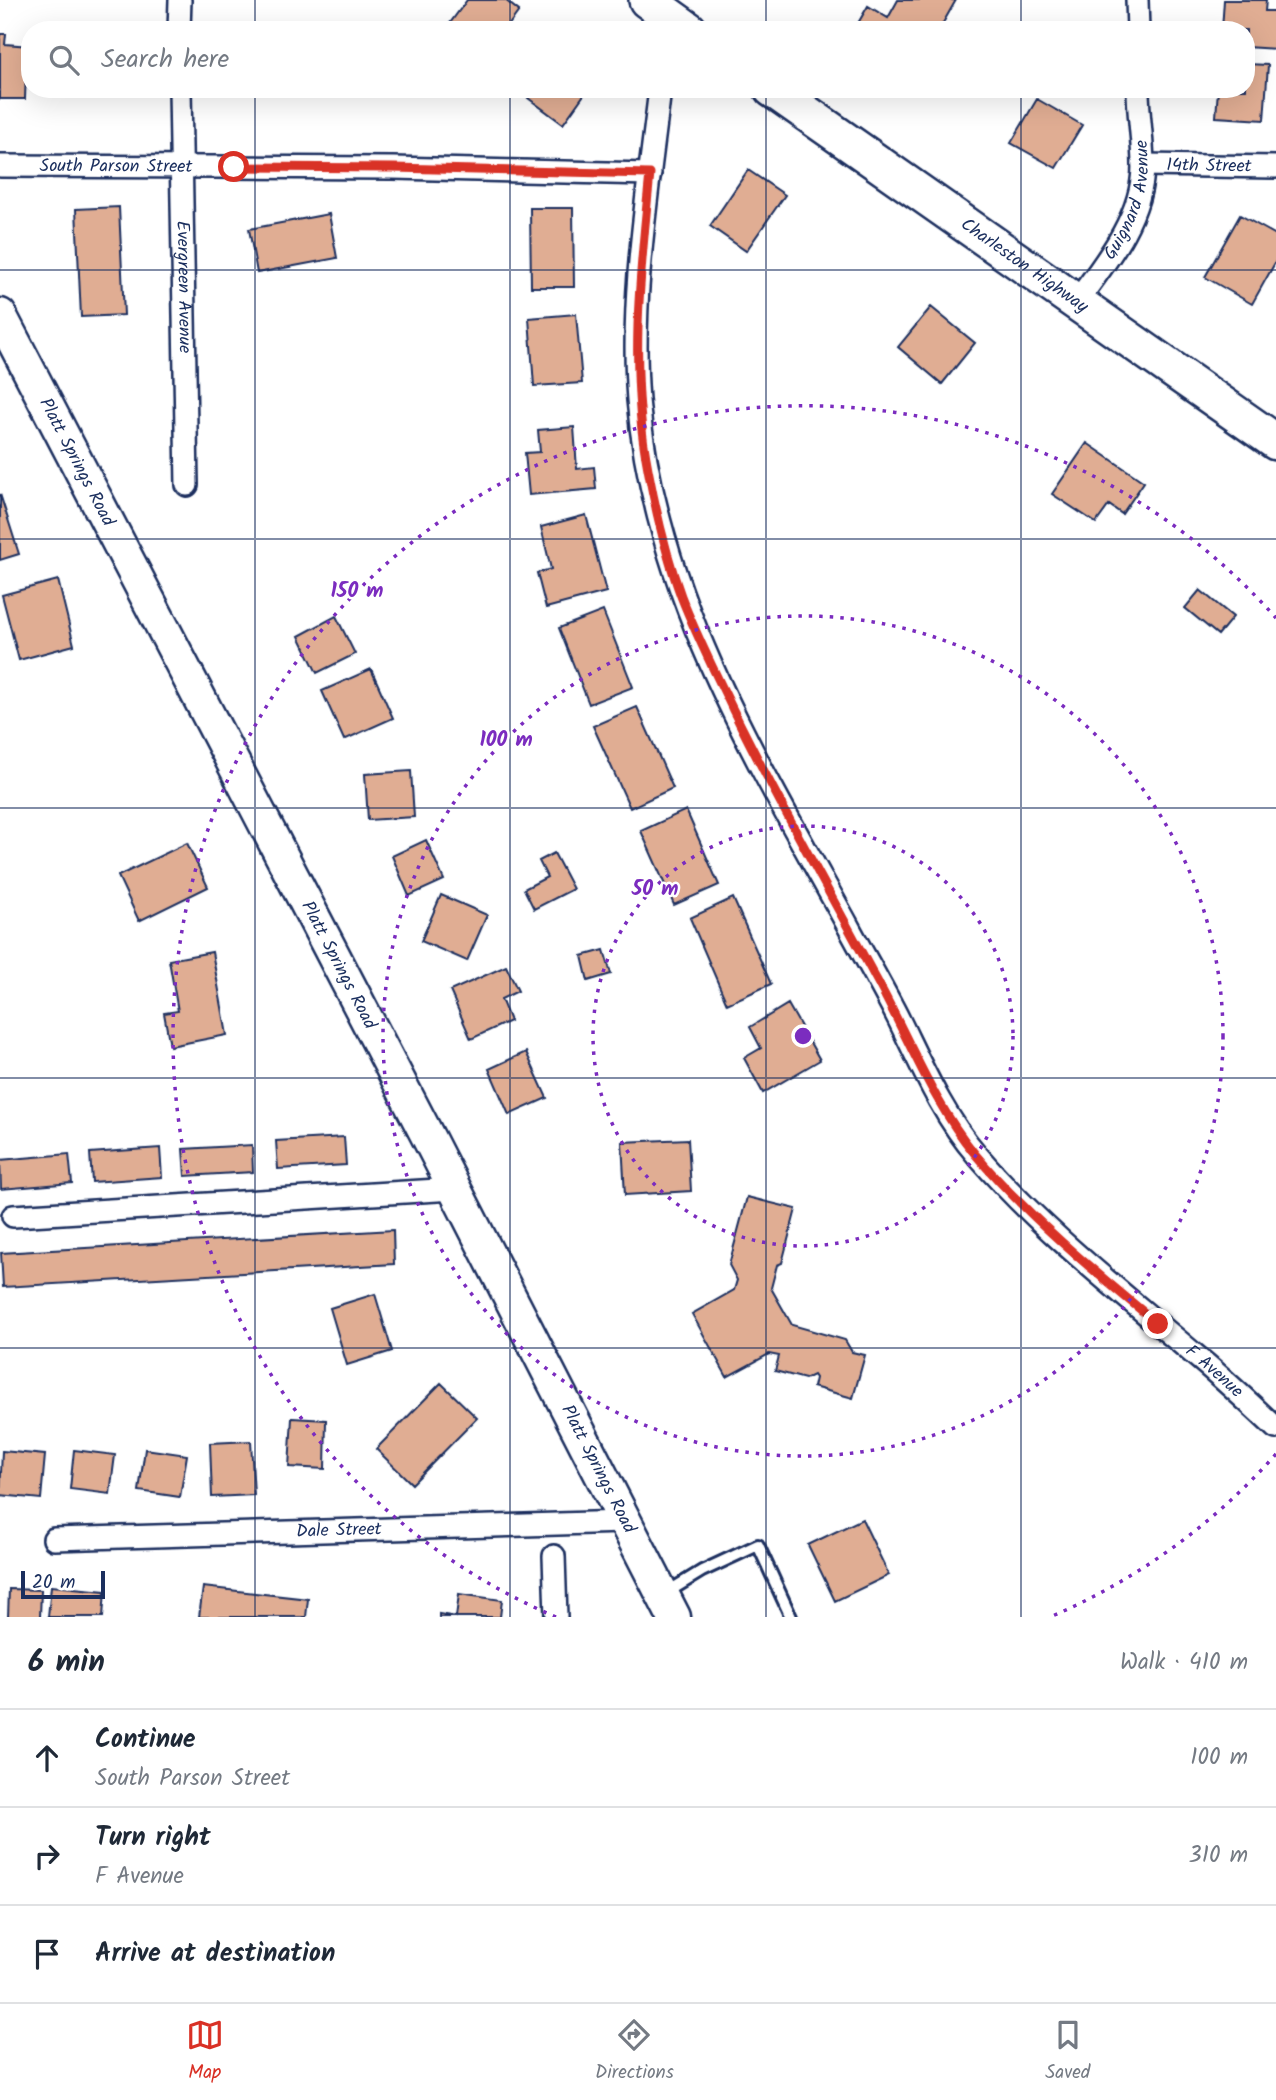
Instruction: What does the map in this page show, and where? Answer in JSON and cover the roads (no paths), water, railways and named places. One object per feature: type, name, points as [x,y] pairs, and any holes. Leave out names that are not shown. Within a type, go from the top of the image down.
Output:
[{"type":"main road","name":"Charleston Highway","points":[[785,98],[1276,442]]},
{"type":"main road","name":"Platt Springs Road","points":[[0,316],[668,1606]]},
{"type":"street","points":[[179,21],[180,0]]},
{"type":"street","points":[[1138,0],[1138,21]]},
{"type":"street","name":"Evergreen Avenue","points":[[180,98],[187,485]]},
{"type":"street","name":"F Avenue","points":[[659,98],[640,266],[638,399],[647,465],[661,531],[681,594],[706,656],[765,776],[894,1010],[941,1104],[975,1153],[1045,1226],[1119,1293],[1197,1356],[1276,1428]]},
{"type":"street","name":"Guignard Avenue","points":[[1077,301],[1129,222],[1141,191],[1143,165],[1139,98]]},
{"type":"street","name":"14th Street","points":[[1143,165],[1276,167]]},
{"type":"street","name":"South Parson Street","points":[[0,166],[393,168],[650,174]]},
{"type":"street","points":[[13,1216],[454,1189]]},
{"type":"street","name":"Dale Street","points":[[54,1539],[624,1522]]},
{"type":"street","points":[[554,1556],[556,1617]]},
{"type":"lane","points":[[668,1606],[702,1571],[758,1545],[791,1617]]}]
